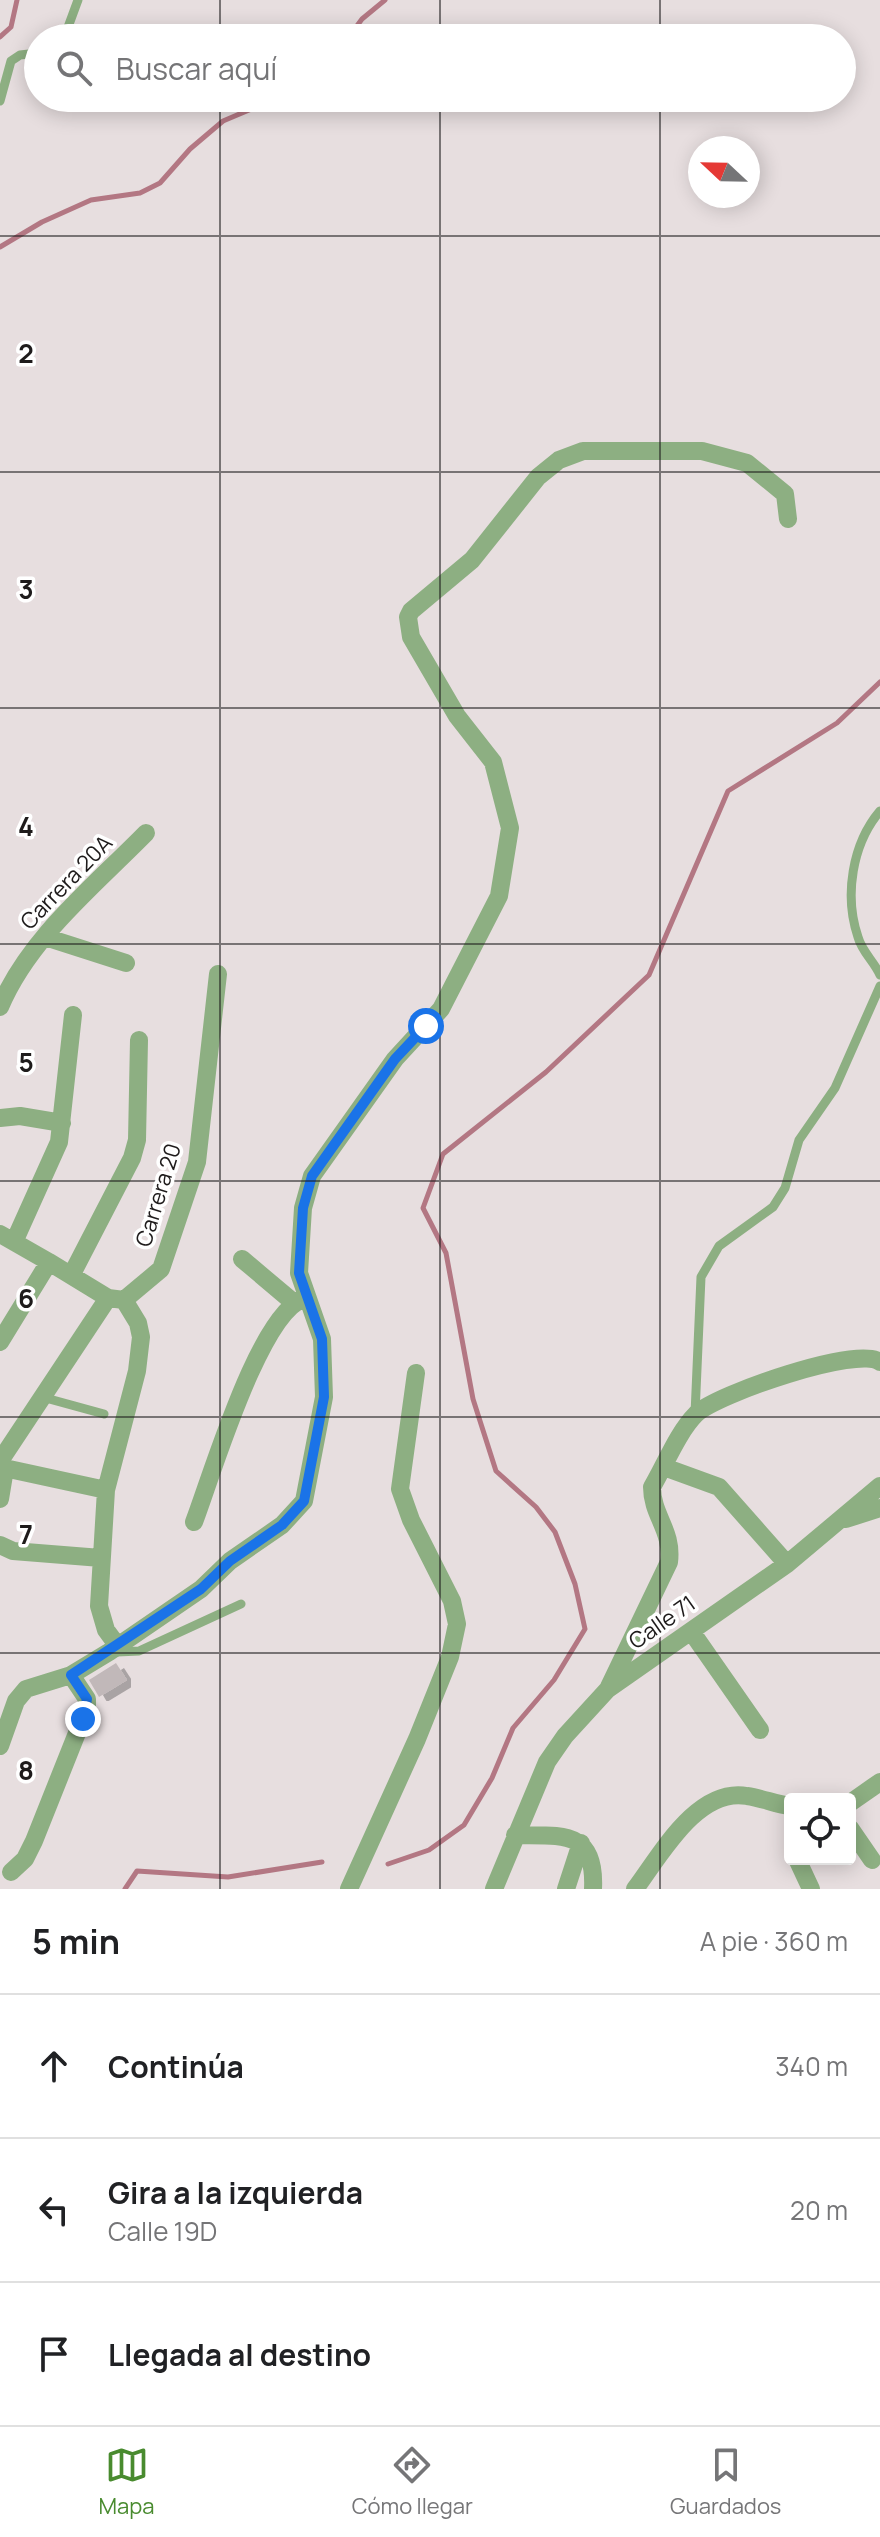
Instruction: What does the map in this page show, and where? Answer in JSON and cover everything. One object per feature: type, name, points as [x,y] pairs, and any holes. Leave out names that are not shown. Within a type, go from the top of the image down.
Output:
[{"type":"street","points":[[194,1522],[265,1338],[299,1300],[302,1219],[312,1176],[395,1059],[441,1009],[499,896],[510,828],[493,762],[457,716],[411,637],[408,617],[411,611],[472,560],[538,477],[559,460],[583,451],[702,451],[747,463],[785,494],[788,519]]},
{"type":"street","name":"Carrera 20A","points":[[0,1007],[27,959],[45,937],[146,833]]},
{"type":"street","points":[[45,937],[126,963]]},
{"type":"street","name":"Carrera 20","points":[[2,1466],[42,1397],[116,1299],[161,1269],[197,1162],[218,974]]},
{"type":"street","points":[[73,1015],[62,1123],[52,1163],[7,1238],[116,1299],[138,1323],[141,1337],[137,1371],[106,1490],[99,1606],[113,1648]]},
{"type":"street","points":[[72,1274],[132,1158],[137,1140],[139,1040]]},
{"type":"street","points":[[0,1118],[20,1116],[62,1123]]},
{"type":"street","points":[[0,1746],[6,1723],[26,1689],[71,1675],[201,1589],[230,1561],[282,1525],[304,1501],[324,1397],[322,1339],[299,1300],[242,1259]]},
{"type":"street","points":[[0,1342],[49,1262]]},
{"type":"street","points":[[608,1689],[669,1562],[671,1544],[652,1499],[652,1487],[695,1414],[715,1402],[836,1359],[857,1356],[880,1362]]},
{"type":"street","points":[[349,1889],[417,1739],[450,1657],[457,1624],[452,1601],[411,1520],[400,1489],[416,1373]]},
{"type":"street","points":[[0,1499],[2,1466],[106,1490]]},
{"type":"street","points":[[664,1467],[719,1487],[732,1497],[787,1564]]},
{"type":"street","name":"Calle 71","points":[[515,1835],[547,1762],[565,1736],[608,1689],[787,1564],[880,1486]]},
{"type":"street","points":[[836,1523],[880,1508]]},
{"type":"street","points":[[0,1545],[13,1551],[101,1558]]},
{"type":"street","points":[[691,1631],[760,1730]]},
{"type":"street","points":[[10,1878],[34,1841],[87,1708],[87,1699],[71,1675]]},
{"type":"street","points":[[856,1799],[880,1782]]},
{"type":"street","points":[[635,1889],[698,1811],[716,1800],[745,1795],[784,1805]]},
{"type":"street","points":[[494,1889],[515,1835],[569,1837],[581,1843],[589,1853],[593,1889]]},
{"type":"street","points":[[856,1837],[872,1860]]},
{"type":"street","points":[[566,1889],[581,1843]]},
{"type":"street","points":[[800,1865],[811,1889]]},
{"type":"lane","points":[[69,24],[78,0]]},
{"type":"lane","points":[[0,101],[11,61],[24,55]]},
{"type":"lane","points":[[880,811],[868,826],[857,855],[852,911],[858,939],[880,975]]},
{"type":"lane","points":[[695,1414],[701,1277],[719,1246],[773,1207],[785,1188],[799,1140],[835,1088],[880,986]]},
{"type":"lane","points":[[42,1397],[104,1414]]},
{"type":"lane","points":[[113,1648],[139,1651],[241,1604]]},
{"type":"building","points":[[116,1663],[127,1680],[99,1697],[89,1680]]},
{"type":"waterway","points":[[0,37],[11,27],[17,0]]},
{"type":"waterway","points":[[358,24],[385,0]]},
{"type":"waterway","points":[[0,247],[42,222],[91,200],[140,193],[160,183],[190,149],[223,121],[244,112]]},
{"type":"waterway","points":[[388,1864],[429,1850],[464,1825],[492,1778],[513,1728],[554,1680],[585,1629],[575,1584],[555,1532],[536,1507],[496,1471],[473,1399],[446,1253],[423,1208],[443,1154],[546,1072],[649,975],[728,791],[837,723],[880,682]]},
{"type":"waterway","points":[[125,1889],[137,1871],[228,1877],[322,1862]]},
{"type":"route","points":[[83,1719],[87,1699],[71,1675],[201,1589],[230,1561],[282,1525],[304,1501],[324,1397],[322,1339],[316,1317],[305,1298],[299,1273],[303,1208],[312,1176],[395,1059],[426,1026]]}]
